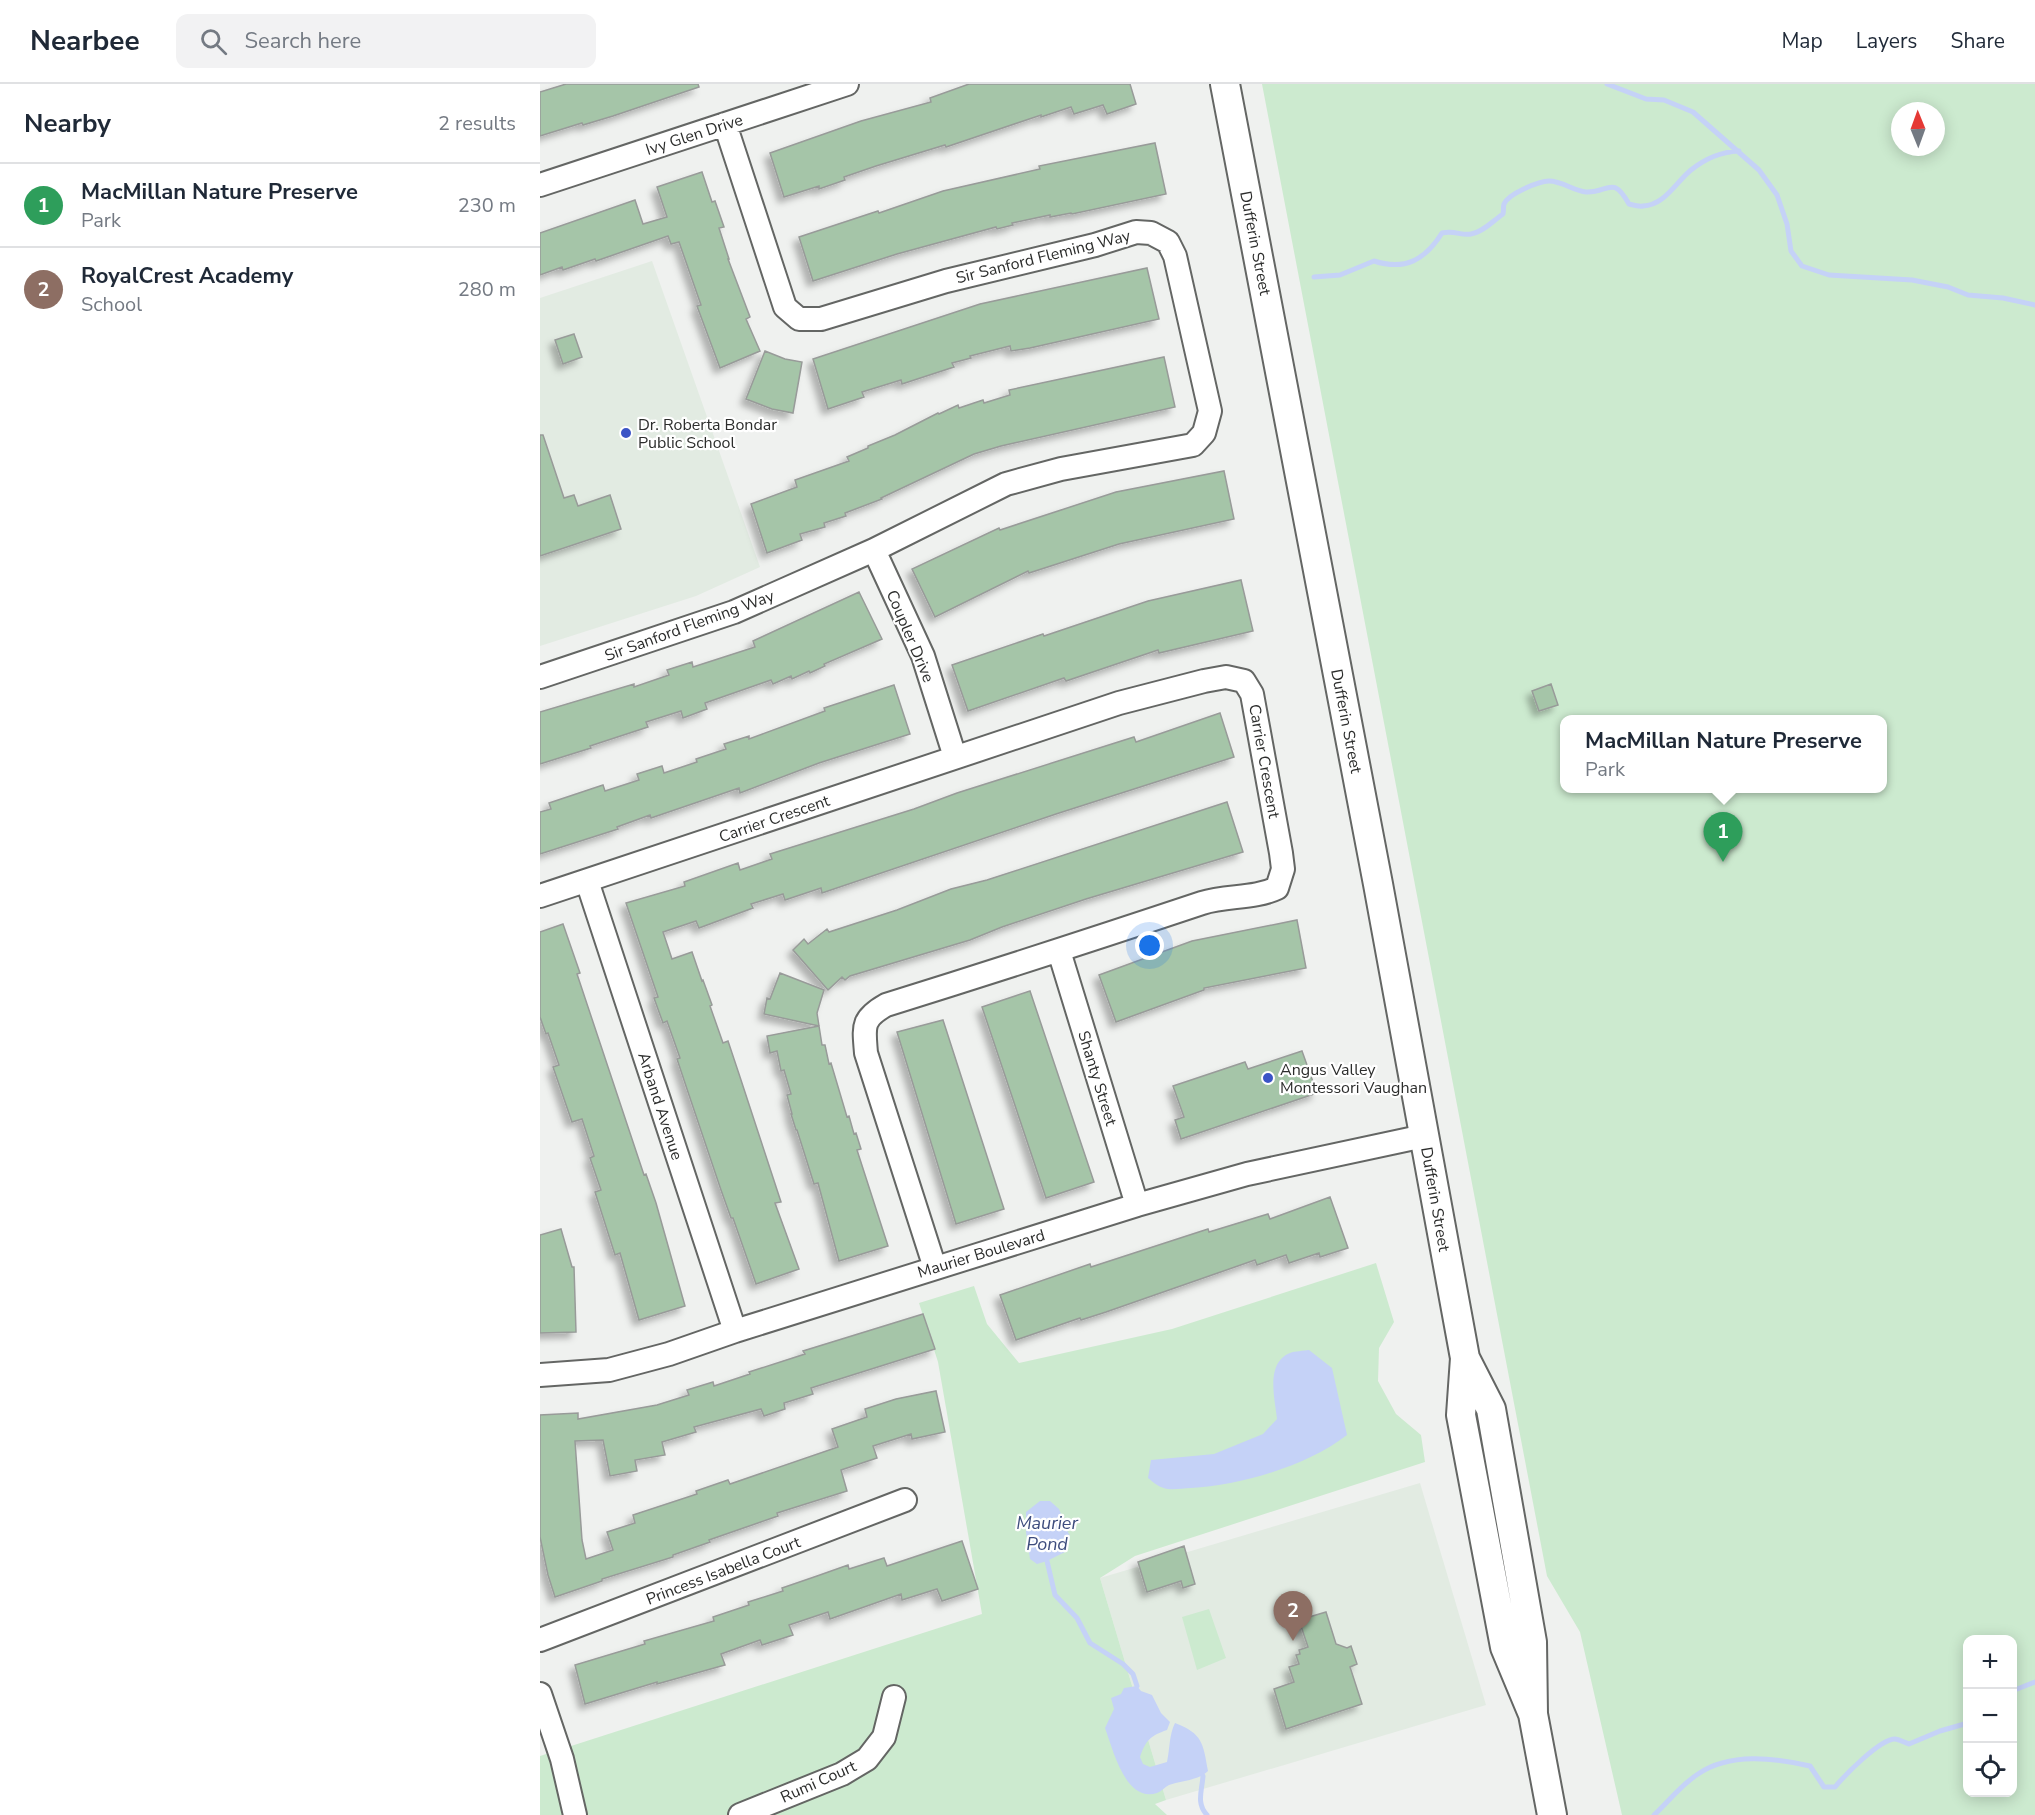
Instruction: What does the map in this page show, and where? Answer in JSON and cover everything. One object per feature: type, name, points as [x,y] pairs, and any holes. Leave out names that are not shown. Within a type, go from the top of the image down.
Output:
[{"type":"main road","name":"Dufferin Street","points":[[1225,84],[1378,884],[1465,1358],[1491,1409],[1532,1642],[1533,1714],[1552,1815]]},
{"type":"street","name":"Ivy Glen Drive","points":[[540,185],[847,84]]},
{"type":"street","name":"Sir Sanford Fleming Way","points":[[540,677],[734,612],[873,550],[1006,484],[1061,469],[1193,444],[1204,433],[1210,411],[1175,256],[1168,242],[1151,233],[1136,232],[1095,245],[945,281],[821,319],[800,319],[785,307],[725,124]]},
{"type":"street","name":"Coupler Drive","points":[[873,550],[923,656],[956,757]]},
{"type":"street","name":"Carrier Crescent","points":[[540,896],[1119,703],[1203,681],[1226,677],[1244,681],[1252,694],[1283,869],[1277,888],[1264,894],[1212,900],[886,1005],[871,1014],[864,1029],[866,1053],[935,1268]]},
{"type":"street","name":"Arband Avenue","points":[[587,881],[735,1331]]},
{"type":"street","name":"Shanty Street","points":[[1059,951],[1137,1205]]},
{"type":"street","name":"Maurier Boulevard","points":[[540,1375],[609,1370],[669,1354],[735,1331],[1137,1205],[1247,1174],[1424,1136]]},
{"type":"street","name":"Princess Isabella Court","points":[[540,1640],[905,1500]]},
{"type":"street","points":[[540,1694],[562,1759],[575,1815]]},
{"type":"street","name":"Rumi Court","points":[[740,1815],[842,1774],[867,1759],[884,1737],[894,1697]]},
{"type":"shaded area","name":"Dr. Roberta Bondar Public School","points":[[652,261],[760,567],[696,596],[540,646],[540,298]]},
{"type":"shaded area","points":[[1420,1483],[1486,1705],[1166,1800],[1100,1578]]},
{"type":"green space","points":[[1262,84],[2035,84],[2035,1815],[1622,1815],[1580,1632],[1547,1576]]},
{"type":"green space","points":[[1376,1263],[1394,1322],[1379,1348],[1378,1381],[1396,1414],[1421,1435],[1425,1462],[1135,1556],[1100,1578],[1166,1800],[1155,1804],[1167,1815],[540,1815],[540,1756],[982,1614],[938,1362],[919,1303],[974,1286],[987,1324],[1019,1363],[1172,1329]]},
{"type":"green space","points":[[1209,1609],[1226,1658],[1197,1670],[1182,1617]]},
{"type":"water","points":[[1309,1350],[1332,1368],[1347,1435],[1313,1456],[1293,1465],[1231,1483],[1171,1489],[1160,1486],[1148,1478],[1151,1460],[1214,1454],[1263,1434],[1277,1419],[1273,1382],[1277,1365],[1290,1353]]},
{"type":"water","name":"Maurier Pond","points":[[1040,1501],[1050,1501],[1059,1509],[1070,1537],[1065,1552],[1037,1564],[1030,1559],[1026,1512]]},
{"type":"water","points":[[1137,1686],[1141,1691],[1152,1695],[1161,1713],[1170,1722],[1167,1730],[1156,1734],[1144,1746],[1140,1757],[1143,1764],[1150,1767],[1167,1762],[1175,1723],[1191,1731],[1200,1741],[1208,1771],[1195,1779],[1169,1785],[1157,1793],[1146,1794],[1136,1790],[1129,1782],[1122,1772],[1105,1728],[1114,1709],[1111,1698],[1121,1694],[1124,1688]]},
{"type":"building","points":[[566,84],[698,84],[699,87],[613,116],[540,136],[540,92]]},
{"type":"building","points":[[969,84],[1130,84],[1136,104],[1107,114],[1103,105],[1074,114],[1071,107],[946,147],[945,145],[876,166],[819,189],[819,186],[784,197],[770,153],[861,121],[931,102],[930,98]]},
{"type":"building","points":[[1155,143],[1166,194],[1072,214],[1050,217],[1050,215],[1012,223],[1013,225],[997,229],[996,227],[897,254],[813,281],[799,237],[943,191],[1040,169],[1039,166]]},
{"type":"building","points":[[702,172],[712,202],[715,201],[724,227],[719,228],[750,317],[746,319],[760,351],[720,368],[697,306],[701,305],[679,242],[671,244],[668,236],[596,261],[595,259],[563,270],[562,267],[540,275],[540,233],[635,200],[643,224],[667,217],[657,187]]},
{"type":"building","points":[[1147,268],[1159,319],[1030,348],[1011,351],[1010,346],[970,356],[971,358],[952,363],[954,367],[902,384],[901,380],[862,392],[864,397],[828,409],[813,359],[980,304]]},
{"type":"building","points":[[574,334],[582,357],[563,364],[555,340]]},
{"type":"building","points":[[765,351],[785,359],[802,362],[793,413],[772,409],[746,399]]},
{"type":"building","points":[[1164,357],[1175,407],[974,454],[882,499],[845,513],[846,516],[824,523],[825,527],[800,534],[802,540],[767,553],[751,504],[797,487],[795,480],[849,461],[847,457],[868,446],[958,405],[959,408],[983,400],[984,403],[1010,395],[1009,390]]},
{"type":"building","points":[[540,435],[543,435],[564,498],[574,495],[578,506],[610,495],[621,529],[540,556]]},
{"type":"building","points":[[1224,471],[1234,519],[1119,544],[1029,573],[1028,571],[935,617],[912,569],[999,528],[1000,530],[1116,492]]},
{"type":"building","points":[[1241,580],[1253,631],[1159,653],[1158,650],[1066,681],[1064,678],[968,711],[952,665],[1148,601]]},
{"type":"building","points":[[859,592],[882,639],[824,664],[825,666],[810,673],[809,671],[792,679],[791,676],[773,684],[771,680],[705,703],[707,709],[683,718],[681,711],[646,722],[648,727],[540,764],[540,712],[634,684],[634,687],[669,675],[667,670],[692,662],[693,667],[755,647],[753,641]]},
{"type":"building","points":[[1551,684],[1558,705],[1539,711],[1532,691]]},
{"type":"building","points":[[894,685],[910,734],[819,763],[740,793],[739,788],[651,818],[650,815],[617,827],[618,829],[540,854],[540,812],[551,809],[549,803],[603,785],[605,791],[639,780],[637,774],[662,766],[664,773],[697,762],[696,759],[726,749],[724,744],[749,736],[749,739],[825,711],[824,708]]},
{"type":"building","points":[[1220,713],[1234,757],[822,893],[821,888],[785,900],[783,894],[751,904],[753,908],[699,928],[696,921],[663,932],[672,959],[692,952],[712,1005],[710,1006],[723,1043],[728,1041],[781,1202],[775,1203],[799,1269],[756,1284],[721,1190],[677,1059],[680,1058],[667,1021],[663,1023],[654,998],[658,997],[626,903],[685,886],[684,882],[738,863],[740,870],[772,859],[770,854],[1134,737],[1136,742]]},
{"type":"building","points":[[1227,802],[1243,852],[1086,899],[970,940],[850,976],[845,980],[842,977],[828,990],[793,950],[804,939],[808,944],[827,929],[829,932],[897,910],[951,889],[987,880]]},
{"type":"building","points":[[1297,920],[1306,968],[1204,988],[1204,990],[1116,1022],[1099,975],[1192,941]]},
{"type":"building","points":[[563,924],[580,973],[577,974],[644,1175],[646,1174],[656,1203],[685,1306],[639,1320],[620,1253],[615,1255],[595,1192],[601,1190],[590,1158],[594,1156],[582,1119],[572,1122],[553,1067],[559,1065],[540,1017],[540,932]]},
{"type":"building","points":[[780,973],[824,990],[817,1013],[819,1026],[764,1014],[767,998],[770,999]]},
{"type":"building","points":[[1030,991],[1094,1182],[1046,1198],[982,1007]]},
{"type":"building","points":[[943,1020],[1004,1209],[956,1224],[897,1032]]},
{"type":"building","points":[[819,1026],[822,1045],[825,1045],[847,1117],[849,1116],[854,1134],[856,1133],[861,1149],[857,1150],[888,1246],[839,1261],[818,1183],[814,1184],[791,1114],[787,1095],[791,1094],[784,1070],[781,1071],[777,1051],[770,1053],[767,1036]]},
{"type":"building","points":[[1302,1051],[1317,1093],[1181,1139],[1175,1120],[1184,1117],[1173,1086],[1245,1062],[1248,1069]]},
{"type":"building","points":[[1330,1197],[1348,1248],[1320,1257],[1319,1253],[1289,1263],[1286,1255],[1257,1265],[1255,1260],[1106,1312],[1081,1320],[1080,1318],[1016,1340],[1000,1295],[1090,1264],[1091,1267],[1208,1229],[1209,1232],[1268,1214],[1270,1219]]},
{"type":"building","points":[[561,1229],[572,1267],[574,1267],[576,1332],[540,1333],[540,1235]]},
{"type":"building","points":[[923,1314],[935,1349],[811,1388],[813,1394],[784,1403],[785,1409],[764,1416],[761,1409],[694,1427],[696,1432],[662,1442],[665,1455],[635,1460],[637,1471],[610,1476],[603,1440],[575,1441],[582,1540],[586,1559],[613,1550],[607,1532],[635,1523],[633,1515],[697,1494],[696,1491],[728,1480],[730,1484],[838,1447],[832,1429],[867,1417],[865,1409],[896,1399],[936,1391],[945,1432],[912,1439],[911,1434],[873,1446],[877,1458],[841,1470],[847,1491],[777,1513],[778,1516],[709,1540],[710,1542],[673,1555],[673,1557],[602,1579],[602,1581],[555,1597],[540,1537],[540,1415],[578,1413],[578,1419],[657,1405],[689,1395],[687,1390],[713,1382],[714,1386],[805,1354],[803,1351]]},
{"type":"building","points":[[962,1541],[978,1589],[942,1601],[937,1589],[902,1600],[901,1594],[830,1619],[828,1612],[789,1625],[793,1635],[762,1645],[760,1640],[721,1654],[725,1665],[657,1684],[657,1682],[585,1704],[575,1665],[645,1644],[644,1641],[714,1621],[713,1617],[749,1605],[748,1602],[783,1591],[782,1588],[848,1565],[849,1569],[884,1558],[887,1566]]},
{"type":"building","points":[[1184,1546],[1195,1584],[1183,1588],[1181,1581],[1147,1592],[1138,1562]]},
{"type":"building","points":[[1326,1612],[1336,1644],[1347,1648],[1351,1646],[1357,1664],[1350,1667],[1362,1704],[1286,1729],[1274,1689],[1294,1682],[1289,1667],[1299,1664],[1296,1655],[1300,1654],[1299,1650],[1308,1647],[1299,1620]]},
{"type":"waterway","points":[[1607,84],[1646,99],[1664,100],[1693,112],[1759,170],[1777,195],[1787,224],[1791,251],[1802,266],[1829,275],[1912,280],[1948,287],[1968,295],[2003,298],[2035,305]]},
{"type":"waterway","points":[[1314,277],[1340,275],[1374,261],[1395,265],[1413,261],[1429,250],[1442,233],[1475,233],[1503,214],[1504,204],[1511,196],[1544,182],[1559,183],[1586,192],[1614,187],[1629,204],[1651,205],[1670,192],[1702,162],[1719,154],[1739,151]]},
{"type":"waterway","points":[[1047,1561],[1055,1595],[1077,1618],[1090,1643],[1123,1664],[1133,1674],[1137,1686]]},
{"type":"waterway","points":[[2017,1689],[2035,1682]]},
{"type":"waterway","points":[[1654,1815],[1692,1778],[1724,1762],[1768,1759],[1810,1766],[1824,1787],[1835,1787],[1863,1758],[1889,1741],[1897,1739],[1909,1744],[1963,1724]]},
{"type":"waterway","points":[[1203,1776],[1201,1801],[1207,1815]]},
{"type":"place","name":"Dr. Roberta Bondar Public School","points":[[626,433]]},
{"type":"place","name":"MacMillan Nature Preserve","points":[[1723,862]]},
{"type":"place","name":"Angus Valley Montessori Vaughan","points":[[1268,1078]]},
{"type":"place","name":"RoyalCrest Academy","points":[[1293,1641]]}]
